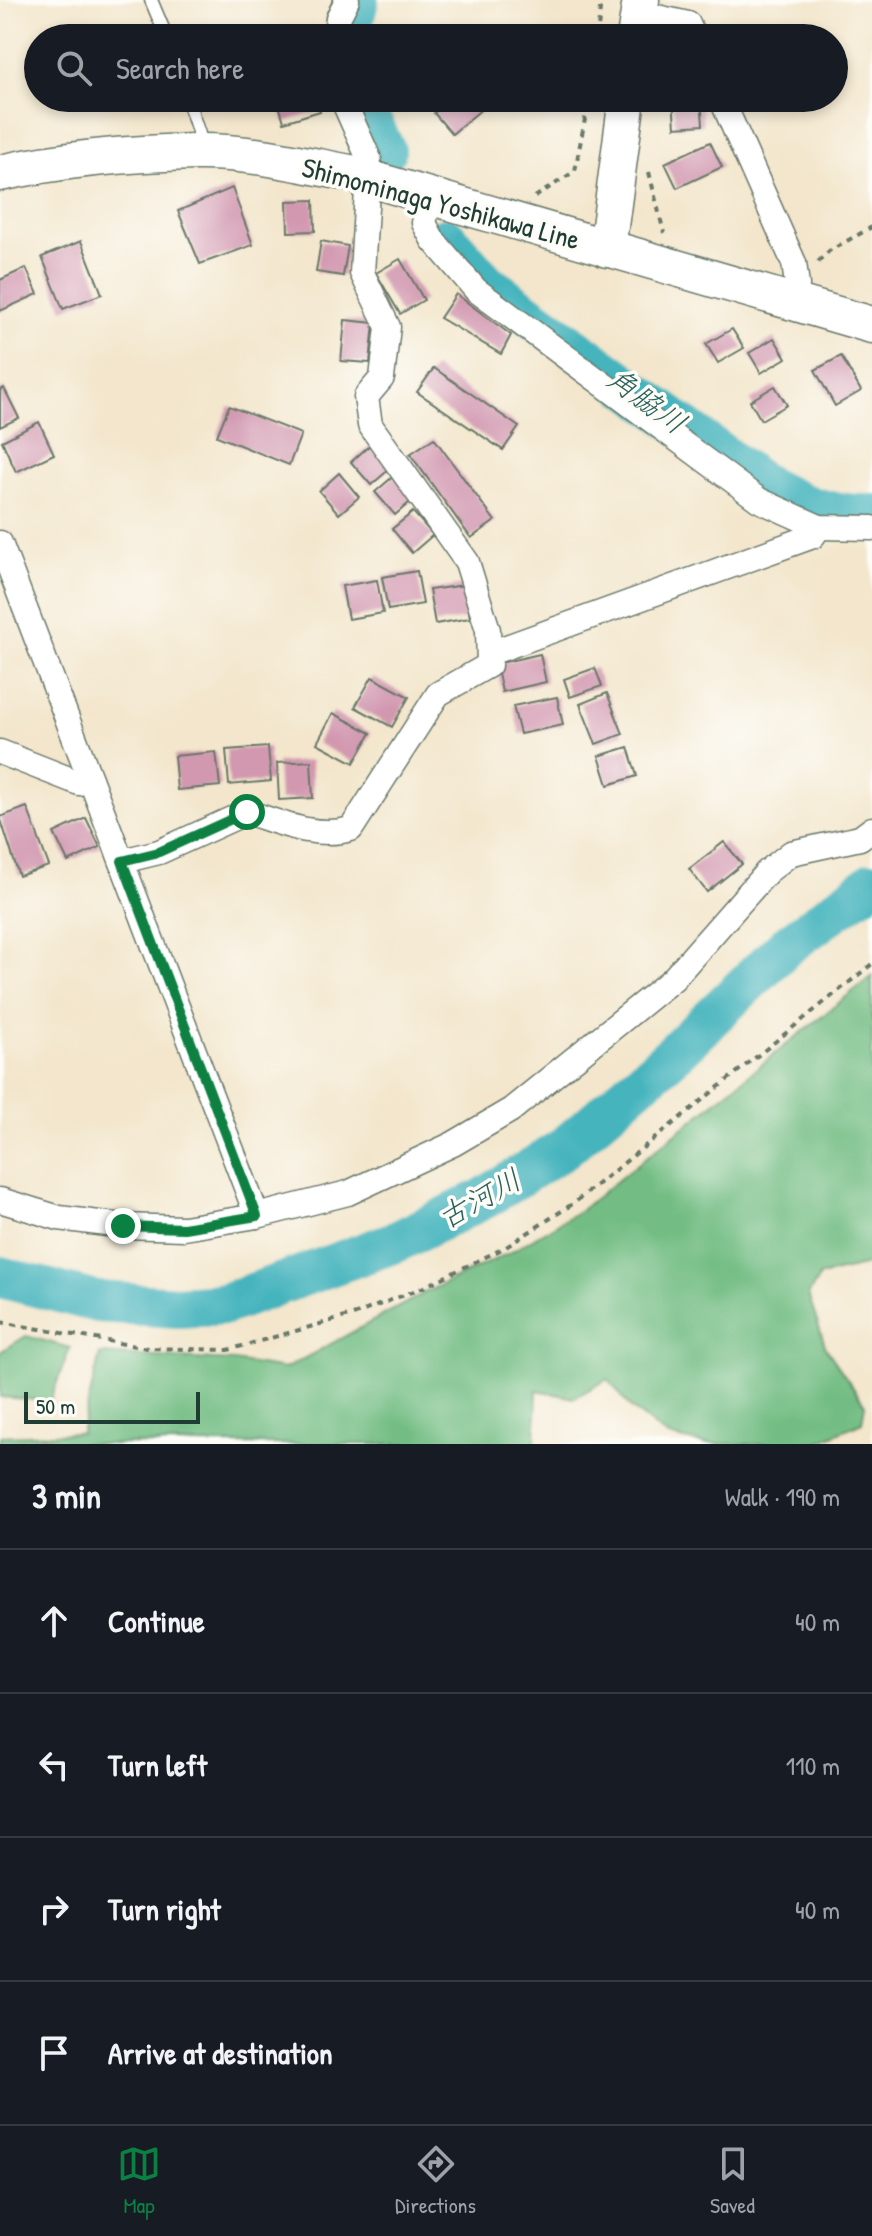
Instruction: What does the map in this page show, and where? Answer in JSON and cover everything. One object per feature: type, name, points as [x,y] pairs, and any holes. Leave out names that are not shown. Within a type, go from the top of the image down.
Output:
[{"type":"main road","points":[[607,249],[625,112]]},
{"type":"main road","name":"Shimominaga Yoshikawa Line","points":[[0,173],[45,163],[199,152],[283,160],[368,179],[607,249],[796,293],[872,325]]},
{"type":"street","points":[[337,24],[347,0]]},
{"type":"street","points":[[638,17],[688,24]]},
{"type":"street","points":[[122,861],[159,852],[247,812],[298,829],[334,834],[351,829],[438,694],[489,665],[488,630],[467,562],[370,425],[366,397],[382,378],[388,327],[362,273],[369,159],[349,112]]},
{"type":"street","points":[[727,112],[794,263],[796,293]]},
{"type":"street","points":[[430,197],[424,223],[433,240],[476,290],[759,500],[819,527],[872,528]]},
{"type":"street","points":[[490,653],[813,536],[819,527]]},
{"type":"street","points":[[0,543],[257,1216]]},
{"type":"street","points":[[0,752],[79,783],[90,779]]},
{"type":"street","points":[[0,1200],[59,1218],[123,1226],[184,1228],[257,1216],[348,1193],[453,1144],[511,1110],[673,979],[767,872],[791,853],[860,838],[872,829]]},
{"type":"lane","points":[[151,0],[161,24]]},
{"type":"lane","points":[[192,112],[199,134],[199,152]]},
{"type":"path","points":[[598,24],[601,0]]},
{"type":"path","points":[[651,159],[649,174],[667,241]]},
{"type":"path","points":[[796,293],[829,251],[872,227]]},
{"type":"path","points":[[0,1322],[147,1348],[228,1350],[356,1314],[410,1292],[506,1247],[574,1203],[872,964]]},
{"type":"green space","points":[[872,976],[872,1264],[820,1276],[808,1295],[826,1348],[865,1405],[862,1422],[813,1444],[704,1444],[667,1436],[631,1408],[608,1379],[574,1398],[537,1390],[535,1444],[0,1444],[0,1436],[81,1433],[100,1354],[234,1361],[285,1369],[426,1292],[509,1253],[582,1209]]},
{"type":"green space","points":[[26,1336],[70,1348],[50,1401],[0,1397],[0,1352]]},
{"type":"building","points":[[281,112],[317,112],[284,122]]},
{"type":"building","points":[[435,112],[478,112],[452,134]]},
{"type":"building","points":[[674,112],[702,112],[703,125],[675,127]]},
{"type":"building","points":[[710,142],[722,167],[677,188],[665,163]]},
{"type":"building","points":[[232,188],[253,245],[200,264],[178,211]]},
{"type":"building","points":[[314,200],[315,231],[288,232],[287,201]]},
{"type":"building","points":[[81,241],[102,294],[63,309],[42,257]]},
{"type":"building","points":[[321,241],[348,246],[343,276],[316,272]]},
{"type":"building","points":[[400,259],[424,300],[400,314],[376,273]]},
{"type":"building","points":[[26,268],[38,294],[0,311],[0,280]]},
{"type":"building","points":[[456,294],[511,335],[501,354],[440,318]]},
{"type":"building","points":[[345,320],[374,323],[370,363],[341,361]]},
{"type":"building","points":[[732,329],[744,348],[718,363],[706,344]]},
{"type":"building","points":[[774,338],[786,358],[761,373],[749,353]]},
{"type":"building","points":[[841,356],[861,391],[835,406],[815,370]]},
{"type":"building","points":[[434,368],[519,427],[503,450],[417,392]]},
{"type":"building","points":[[775,386],[787,405],[761,420],[750,401]]},
{"type":"building","points":[[4,388],[19,418],[0,427],[0,390]]},
{"type":"building","points":[[229,406],[301,434],[289,465],[217,436]]},
{"type":"building","points":[[39,422],[54,454],[16,472],[2,441]]},
{"type":"building","points":[[434,438],[495,521],[471,538],[410,454]]},
{"type":"building","points":[[371,444],[392,467],[371,485],[351,462]]},
{"type":"building","points":[[339,473],[359,497],[339,514],[319,491]]},
{"type":"building","points":[[396,474],[416,497],[395,515],[375,492]]},
{"type":"building","points":[[413,512],[433,535],[412,553],[392,529]]},
{"type":"building","points":[[417,571],[423,604],[388,610],[382,577]]},
{"type":"building","points":[[377,580],[383,613],[348,619],[342,586]]},
{"type":"building","points":[[465,585],[470,618],[435,624],[429,590]]},
{"type":"building","points":[[540,654],[546,682],[502,692],[496,664]]},
{"type":"building","points":[[595,668],[602,686],[570,697],[564,679]]},
{"type":"building","points":[[372,677],[409,697],[392,727],[355,707]]},
{"type":"building","points":[[607,693],[623,734],[596,744],[580,704]]},
{"type":"building","points":[[557,697],[563,725],[520,734],[513,706]]},
{"type":"building","points":[[333,713],[371,733],[354,763],[317,743]]},
{"type":"building","points":[[268,747],[271,781],[229,785],[226,750]]},
{"type":"building","points":[[628,747],[637,776],[608,785],[599,756]]},
{"type":"building","points":[[216,752],[220,786],[177,790],[174,756]]},
{"type":"building","points":[[311,761],[313,798],[279,800],[277,763]]},
{"type":"building","points":[[27,807],[49,866],[19,876],[0,817]]},
{"type":"building","points":[[86,818],[100,847],[68,862],[54,833]]},
{"type":"building","points":[[724,842],[742,864],[707,892],[689,869]]},
{"type":"waterway","name":"角脇川","points":[[352,24],[358,0]]},
{"type":"waterway","name":"角脇川","points":[[366,112],[385,151]]},
{"type":"waterway","name":"角脇川","points":[[446,238],[486,283],[765,486],[817,509],[872,515]]},
{"type":"waterway","name":"古河川","points":[[0,1277],[97,1302],[178,1307],[225,1304],[398,1241],[485,1198],[564,1148],[672,1055],[786,946],[872,883]]},
{"type":"route","points":[[123,1226],[184,1228],[257,1216],[122,861],[159,852],[247,812]]}]
